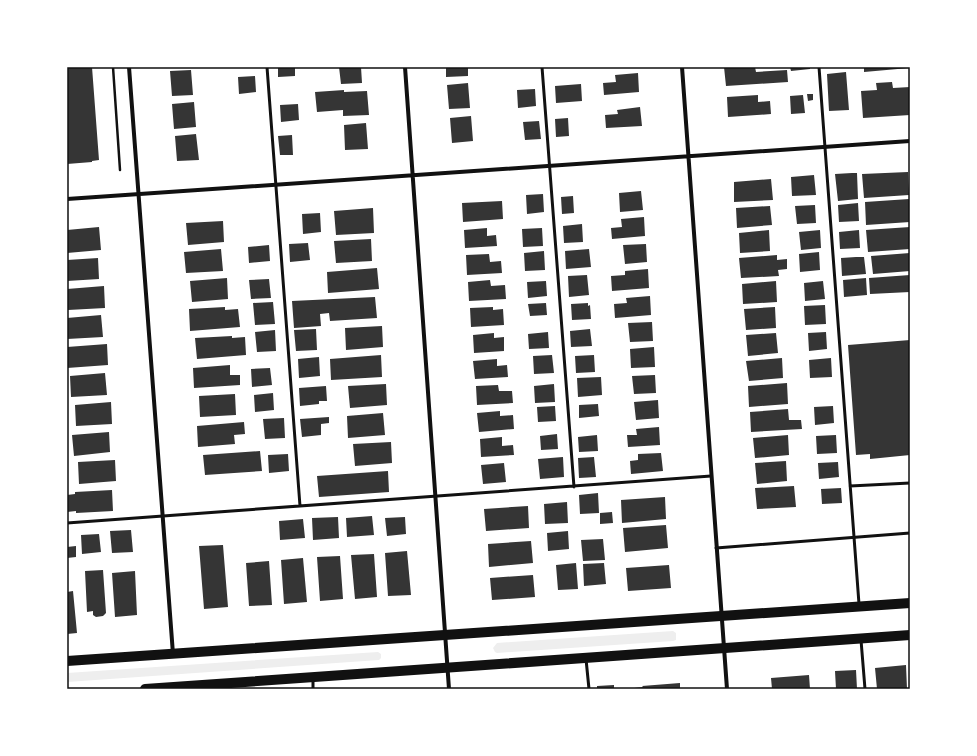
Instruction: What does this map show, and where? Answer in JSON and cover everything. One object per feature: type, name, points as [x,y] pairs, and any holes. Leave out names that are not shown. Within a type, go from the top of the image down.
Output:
[{"type":"main road","points":[[67,661],[910,603]]},
{"type":"main road","points":[[145,689],[910,635]]},
{"type":"street","points":[[129,67],[173,654]]},
{"type":"street","points":[[405,67],[449,689]]},
{"type":"street","points":[[682,67],[727,689]]},
{"type":"street","points":[[67,199],[910,141]]},
{"type":"lane","points":[[267,67],[300,506]]},
{"type":"lane","points":[[542,67],[574,486]]},
{"type":"lane","points":[[819,67],[859,607]]},
{"type":"lane","points":[[67,524],[711,476]]},
{"type":"lane","points":[[850,486],[910,483]]},
{"type":"lane","points":[[716,548],[910,533]]},
{"type":"lane","points":[[861,638],[865,689]]},
{"type":"lane","points":[[586,658],[589,689]]},
{"type":"lane","points":[[313,677],[314,689]]},
{"type":"path","points":[[113,67],[120,170]]},
{"type":"shaded area","points":[[673,631],[676,633],[676,640],[673,641],[497,653],[493,648],[497,643]]},
{"type":"shaded area","points":[[378,652],[381,654],[381,658],[379,660],[67,682],[67,673]]},
{"type":"building","points":[[67,67],[92,67],[99,160],[67,164]]},
{"type":"building","points":[[278,67],[295,67],[295,76],[278,77]]},
{"type":"building","points":[[339,67],[361,67],[362,83],[341,84]]},
{"type":"building","points":[[446,67],[468,67],[468,76],[446,77]]},
{"type":"building","points":[[724,67],[755,67],[756,72],[787,70],[788,82],[726,86]]},
{"type":"building","points":[[790,67],[810,67],[810,69],[791,71]]},
{"type":"building","points":[[864,67],[909,67],[909,68],[864,72]]},
{"type":"building","points":[[191,70],[193,95],[172,96],[170,71]]},
{"type":"building","points":[[846,72],[849,110],[829,111],[827,74]]},
{"type":"building","points":[[638,73],[639,92],[604,95],[603,83],[616,82],[615,75]]},
{"type":"building","points":[[255,76],[256,92],[239,94],[238,77]]},
{"type":"building","points":[[892,82],[893,88],[910,87],[910,115],[863,118],[861,91],[877,90],[876,83]]},
{"type":"building","points":[[468,83],[470,108],[449,109],[447,85]]},
{"type":"building","points":[[581,84],[582,101],[556,103],[555,86]]},
{"type":"building","points":[[535,89],[536,106],[518,108],[517,90]]},
{"type":"building","points":[[344,90],[344,92],[367,91],[369,115],[343,116],[343,110],[317,112],[315,92]]},
{"type":"building","points":[[807,94],[813,94],[813,100],[808,101]]},
{"type":"building","points":[[758,95],[758,102],[770,101],[771,114],[728,117],[727,97]]},
{"type":"building","points":[[803,95],[805,113],[791,114],[790,96]]},
{"type":"building","points":[[194,102],[196,127],[174,129],[172,104]]},
{"type":"building","points":[[298,104],[299,120],[281,122],[280,105]]},
{"type":"building","points":[[640,107],[642,126],[606,128],[605,115],[618,114],[617,110]]},
{"type":"building","points":[[471,116],[473,141],[452,143],[450,118]]},
{"type":"building","points":[[568,118],[569,136],[556,137],[555,119]]},
{"type":"building","points":[[539,121],[541,139],[525,140],[523,122]]},
{"type":"building","points":[[366,123],[368,149],[345,150],[344,125]]},
{"type":"building","points":[[196,134],[199,160],[177,161],[175,136]]},
{"type":"building","points":[[292,135],[293,155],[280,155],[278,136]]},
{"type":"building","points":[[908,172],[909,195],[864,198],[862,174]]},
{"type":"building","points":[[857,173],[858,199],[838,201],[835,174]]},
{"type":"building","points":[[814,175],[816,195],[792,196],[791,177]]},
{"type":"building","points":[[771,179],[773,200],[734,202],[734,182]]},
{"type":"building","points":[[641,191],[643,210],[620,212],[619,193]]},
{"type":"building","points":[[543,194],[544,212],[527,214],[526,195]]},
{"type":"building","points":[[573,196],[574,213],[562,214],[561,197]]},
{"type":"building","points":[[909,199],[910,222],[866,225],[865,202]]},
{"type":"building","points":[[502,201],[503,219],[463,222],[462,203]]},
{"type":"building","points":[[858,203],[859,221],[839,222],[838,205]]},
{"type":"building","points":[[815,205],[816,223],[797,224],[795,206]]},
{"type":"building","points":[[770,206],[772,225],[737,228],[736,208]]},
{"type":"building","points":[[373,208],[374,233],[336,235],[334,211]]},
{"type":"building","points":[[320,213],[321,232],[303,234],[302,214]]},
{"type":"building","points":[[644,217],[645,236],[612,239],[611,228],[622,227],[621,219]]},
{"type":"building","points":[[223,221],[224,242],[188,245],[186,223]]},
{"type":"building","points":[[582,224],[583,242],[564,243],[563,226]]},
{"type":"building","points":[[99,227],[101,250],[67,253],[67,230]]},
{"type":"building","points":[[910,227],[910,249],[868,252],[866,230]]},
{"type":"building","points":[[487,228],[487,236],[496,235],[497,246],[465,248],[464,230]]},
{"type":"building","points":[[542,228],[543,246],[523,247],[522,229]]},
{"type":"building","points":[[769,230],[770,251],[740,253],[739,233]]},
{"type":"building","points":[[820,230],[821,248],[801,250],[799,232]]},
{"type":"building","points":[[859,230],[860,248],[840,249],[839,232]]},
{"type":"building","points":[[371,239],[372,261],[336,263],[334,241]]},
{"type":"building","points":[[308,243],[310,260],[290,262],[289,244]]},
{"type":"building","points":[[646,244],[647,262],[625,264],[623,245]]},
{"type":"building","points":[[269,245],[270,261],[249,263],[248,247]]},
{"type":"building","points":[[221,249],[223,271],[186,273],[184,252]]},
{"type":"building","points":[[589,249],[591,267],[566,269],[565,251]]},
{"type":"building","points":[[544,251],[545,270],[525,271],[524,253]]},
{"type":"building","points":[[819,252],[820,270],[800,272],[799,254]]},
{"type":"building","points":[[910,253],[910,271],[873,274],[871,256]]},
{"type":"building","points":[[489,254],[490,262],[501,261],[502,273],[467,275],[466,255]]},
{"type":"building","points":[[777,255],[777,260],[787,259],[787,269],[778,270],[779,276],[741,278],[739,258]]},
{"type":"building","points":[[864,257],[866,274],[842,276],[841,258]]},
{"type":"building","points":[[98,258],[99,279],[67,281],[67,260]]},
{"type":"building","points":[[377,268],[379,289],[328,293],[327,272]]},
{"type":"building","points":[[648,269],[649,288],[612,291],[611,276],[625,275],[625,271]]},
{"type":"building","points":[[587,275],[589,295],[569,297],[568,276]]},
{"type":"building","points":[[910,275],[910,292],[870,294],[869,278]]},
{"type":"building","points":[[227,278],[228,299],[192,302],[190,281]]},
{"type":"building","points":[[866,278],[867,295],[844,297],[843,280]]},
{"type":"building","points":[[269,279],[271,298],[251,299],[249,280]]},
{"type":"building","points":[[490,280],[491,286],[505,285],[506,299],[469,301],[468,282]]},
{"type":"building","points":[[546,281],[547,296],[528,298],[527,282]]},
{"type":"building","points":[[776,281],[777,302],[743,304],[742,284]]},
{"type":"building","points":[[823,281],[825,299],[805,301],[804,283]]},
{"type":"building","points":[[104,286],[105,308],[68,310],[67,289]]},
{"type":"building","points":[[650,296],[651,315],[615,318],[614,304],[627,303],[626,298]]},
{"type":"building","points":[[375,297],[377,318],[330,321],[329,313],[320,314],[321,326],[294,328],[292,301]]},
{"type":"building","points":[[273,302],[275,324],[255,325],[253,303]]},
{"type":"building","points":[[546,303],[547,315],[530,316],[528,304]]},
{"type":"building","points":[[588,303],[588,306],[590,305],[591,319],[572,320],[571,304]]},
{"type":"building","points":[[825,305],[826,324],[805,325],[804,306]]},
{"type":"building","points":[[225,307],[225,310],[238,309],[240,327],[190,331],[189,309]]},
{"type":"building","points":[[493,307],[493,310],[503,309],[504,325],[471,327],[470,308]]},
{"type":"building","points":[[775,307],[776,328],[746,330],[744,309]]},
{"type":"building","points":[[101,315],[103,337],[67,339],[67,318]]},
{"type":"building","points":[[652,322],[653,341],[630,342],[628,323]]},
{"type":"building","points":[[382,326],[383,347],[346,350],[345,328]]},
{"type":"building","points":[[316,329],[317,350],[296,351],[294,330]]},
{"type":"building","points":[[590,329],[592,346],[571,347],[570,331]]},
{"type":"building","points":[[275,330],[276,351],[257,352],[255,332]]},
{"type":"building","points":[[548,332],[549,348],[529,349],[528,334]]},
{"type":"building","points":[[826,332],[827,349],[809,351],[808,333]]},
{"type":"building","points":[[494,333],[494,338],[504,337],[504,351],[474,353],[473,335]]},
{"type":"building","points":[[776,333],[778,353],[748,356],[746,335]]},
{"type":"building","points":[[232,336],[232,338],[245,337],[246,355],[197,359],[195,338]]},
{"type":"building","points":[[910,340],[910,455],[870,459],[870,454],[856,455],[848,345]]},
{"type":"building","points":[[107,344],[108,365],[67,368],[67,347]]},
{"type":"building","points":[[654,347],[655,367],[631,368],[630,349]]},
{"type":"building","points":[[381,355],[382,377],[331,380],[330,359]]},
{"type":"building","points":[[552,355],[554,373],[534,374],[533,356]]},
{"type":"building","points":[[594,355],[595,372],[576,373],[575,356]]},
{"type":"building","points":[[319,357],[320,376],[299,378],[298,359]]},
{"type":"building","points":[[782,358],[783,378],[749,381],[746,361]]},
{"type":"building","points":[[831,358],[832,377],[810,378],[809,360]]},
{"type":"building","points":[[497,359],[497,366],[507,365],[508,377],[475,379],[473,361]]},
{"type":"building","points":[[230,365],[230,375],[240,375],[240,385],[194,388],[193,368]]},
{"type":"building","points":[[270,368],[272,385],[252,387],[251,369]]},
{"type":"building","points":[[105,373],[107,395],[71,397],[70,376]]},
{"type":"building","points":[[655,375],[656,393],[634,394],[632,376]]},
{"type":"building","points":[[601,377],[602,395],[578,397],[577,378]]},
{"type":"building","points":[[787,383],[788,404],[749,407],[748,386]]},
{"type":"building","points":[[386,384],[387,405],[350,408],[348,386]]},
{"type":"building","points":[[554,384],[555,402],[535,403],[534,386]]},
{"type":"building","points":[[498,385],[499,391],[512,391],[513,403],[477,405],[476,386]]},
{"type":"building","points":[[326,386],[327,401],[319,401],[319,404],[300,406],[299,388]]},
{"type":"building","points":[[273,393],[274,410],[255,412],[254,395]]},
{"type":"building","points":[[235,394],[236,415],[200,417],[199,396]]},
{"type":"building","points":[[658,400],[659,418],[636,420],[634,402]]},
{"type":"building","points":[[111,402],[112,424],[76,426],[75,405]]},
{"type":"building","points":[[598,404],[599,416],[579,418],[579,405]]},
{"type":"building","points":[[555,406],[556,421],[538,422],[537,407]]},
{"type":"building","points":[[833,406],[834,423],[815,425],[814,407]]},
{"type":"building","points":[[788,409],[789,420],[801,420],[802,429],[751,432],[750,412]]},
{"type":"building","points":[[500,411],[500,416],[513,415],[514,429],[479,432],[477,413]]},
{"type":"building","points":[[383,413],[385,435],[348,438],[347,416]]},
{"type":"building","points":[[329,417],[329,423],[321,424],[321,435],[302,437],[300,419]]},
{"type":"building","points":[[284,418],[285,438],[265,439],[263,419]]},
{"type":"building","points":[[244,422],[245,434],[234,435],[235,444],[198,447],[197,426]]},
{"type":"building","points":[[659,427],[660,445],[628,447],[627,435],[637,435],[636,429]]},
{"type":"building","points":[[109,432],[110,452],[74,456],[72,435]]},
{"type":"building","points":[[557,434],[558,449],[541,450],[540,436]]},
{"type":"building","points":[[597,435],[598,451],[579,452],[578,437]]},
{"type":"building","points":[[788,435],[789,455],[755,458],[753,438]]},
{"type":"building","points":[[836,435],[837,453],[817,454],[816,436]]},
{"type":"building","points":[[502,437],[502,446],[513,445],[514,455],[481,457],[480,439]]},
{"type":"building","points":[[391,442],[392,463],[355,466],[353,444]]},
{"type":"building","points":[[260,451],[262,471],[205,475],[203,455]]},
{"type":"building","points":[[661,453],[663,471],[631,474],[630,461],[638,460],[638,454]]},
{"type":"building","points":[[288,454],[289,471],[269,473],[268,455]]},
{"type":"building","points":[[563,457],[564,477],[540,479],[538,459]]},
{"type":"building","points":[[594,457],[596,477],[579,478],[578,458]]},
{"type":"building","points":[[115,460],[116,481],[79,484],[78,462]]},
{"type":"building","points":[[786,461],[787,481],[757,484],[755,463]]},
{"type":"building","points":[[838,462],[839,477],[819,479],[818,463]]},
{"type":"building","points":[[504,463],[506,482],[483,484],[481,465]]},
{"type":"building","points":[[388,471],[389,492],[319,497],[317,476]]},
{"type":"building","points":[[794,486],[796,507],[757,509],[755,488]]},
{"type":"building","points":[[841,488],[842,503],[822,504],[821,489]]},
{"type":"building","points":[[112,490],[113,511],[67,512],[67,495],[75,494],[75,492]]},
{"type":"building","points":[[598,493],[599,513],[580,514],[579,495]]},
{"type":"building","points":[[665,497],[666,519],[622,523],[621,500]]},
{"type":"building","points":[[567,502],[568,523],[545,524],[544,504]]},
{"type":"building","points":[[528,506],[529,528],[486,531],[484,509]]},
{"type":"building","points":[[612,512],[613,523],[600,524],[600,513]]},
{"type":"building","points":[[372,516],[374,535],[347,537],[346,518]]},
{"type":"building","points":[[338,517],[339,538],[313,540],[312,518]]},
{"type":"building","points":[[405,517],[406,534],[387,536],[385,518]]},
{"type":"building","points":[[303,519],[305,538],[280,540],[279,521]]},
{"type":"building","points":[[666,525],[668,548],[625,552],[623,528]]},
{"type":"building","points":[[131,530],[133,552],[112,553],[110,531]]},
{"type":"building","points":[[568,531],[569,549],[548,551],[547,533]]},
{"type":"building","points":[[99,534],[101,552],[82,554],[81,535]]},
{"type":"building","points":[[603,539],[605,560],[583,561],[581,540]]},
{"type":"building","points":[[531,541],[533,563],[489,567],[488,544]]},
{"type":"building","points":[[223,545],[228,607],[204,609],[199,546]]},
{"type":"building","points":[[76,546],[76,557],[67,558],[67,547]]},
{"type":"building","points":[[407,551],[411,595],[388,596],[385,553]]},
{"type":"building","points":[[374,554],[377,597],[355,599],[351,555]]},
{"type":"building","points":[[340,556],[343,599],[320,601],[317,557]]},
{"type":"building","points":[[303,558],[307,602],[284,604],[281,560]]},
{"type":"building","points":[[269,561],[272,605],[249,606],[246,563]]},
{"type":"building","points":[[576,563],[578,589],[558,590],[556,565]]},
{"type":"building","points":[[604,563],[606,584],[584,586],[583,564]]},
{"type":"building","points":[[669,565],[671,588],[628,591],[626,568]]},
{"type":"building","points":[[103,570],[106,613],[103,616],[96,617],[93,615],[93,611],[87,612],[85,571]]},
{"type":"building","points":[[135,571],[137,615],[115,617],[112,573]]},
{"type":"building","points":[[533,575],[535,597],[492,600],[490,578]]},
{"type":"building","points":[[73,591],[77,633],[67,634],[67,592]]},
{"type":"building","points":[[906,665],[907,689],[877,689],[875,668]]},
{"type":"building","points":[[856,670],[857,689],[836,689],[835,671]]},
{"type":"building","points":[[809,675],[810,689],[772,689],[771,678]]},
{"type":"building","points":[[680,683],[680,689],[634,689],[643,687],[642,686]]},
{"type":"building","points":[[614,685],[614,689],[597,689],[597,686]]}]
